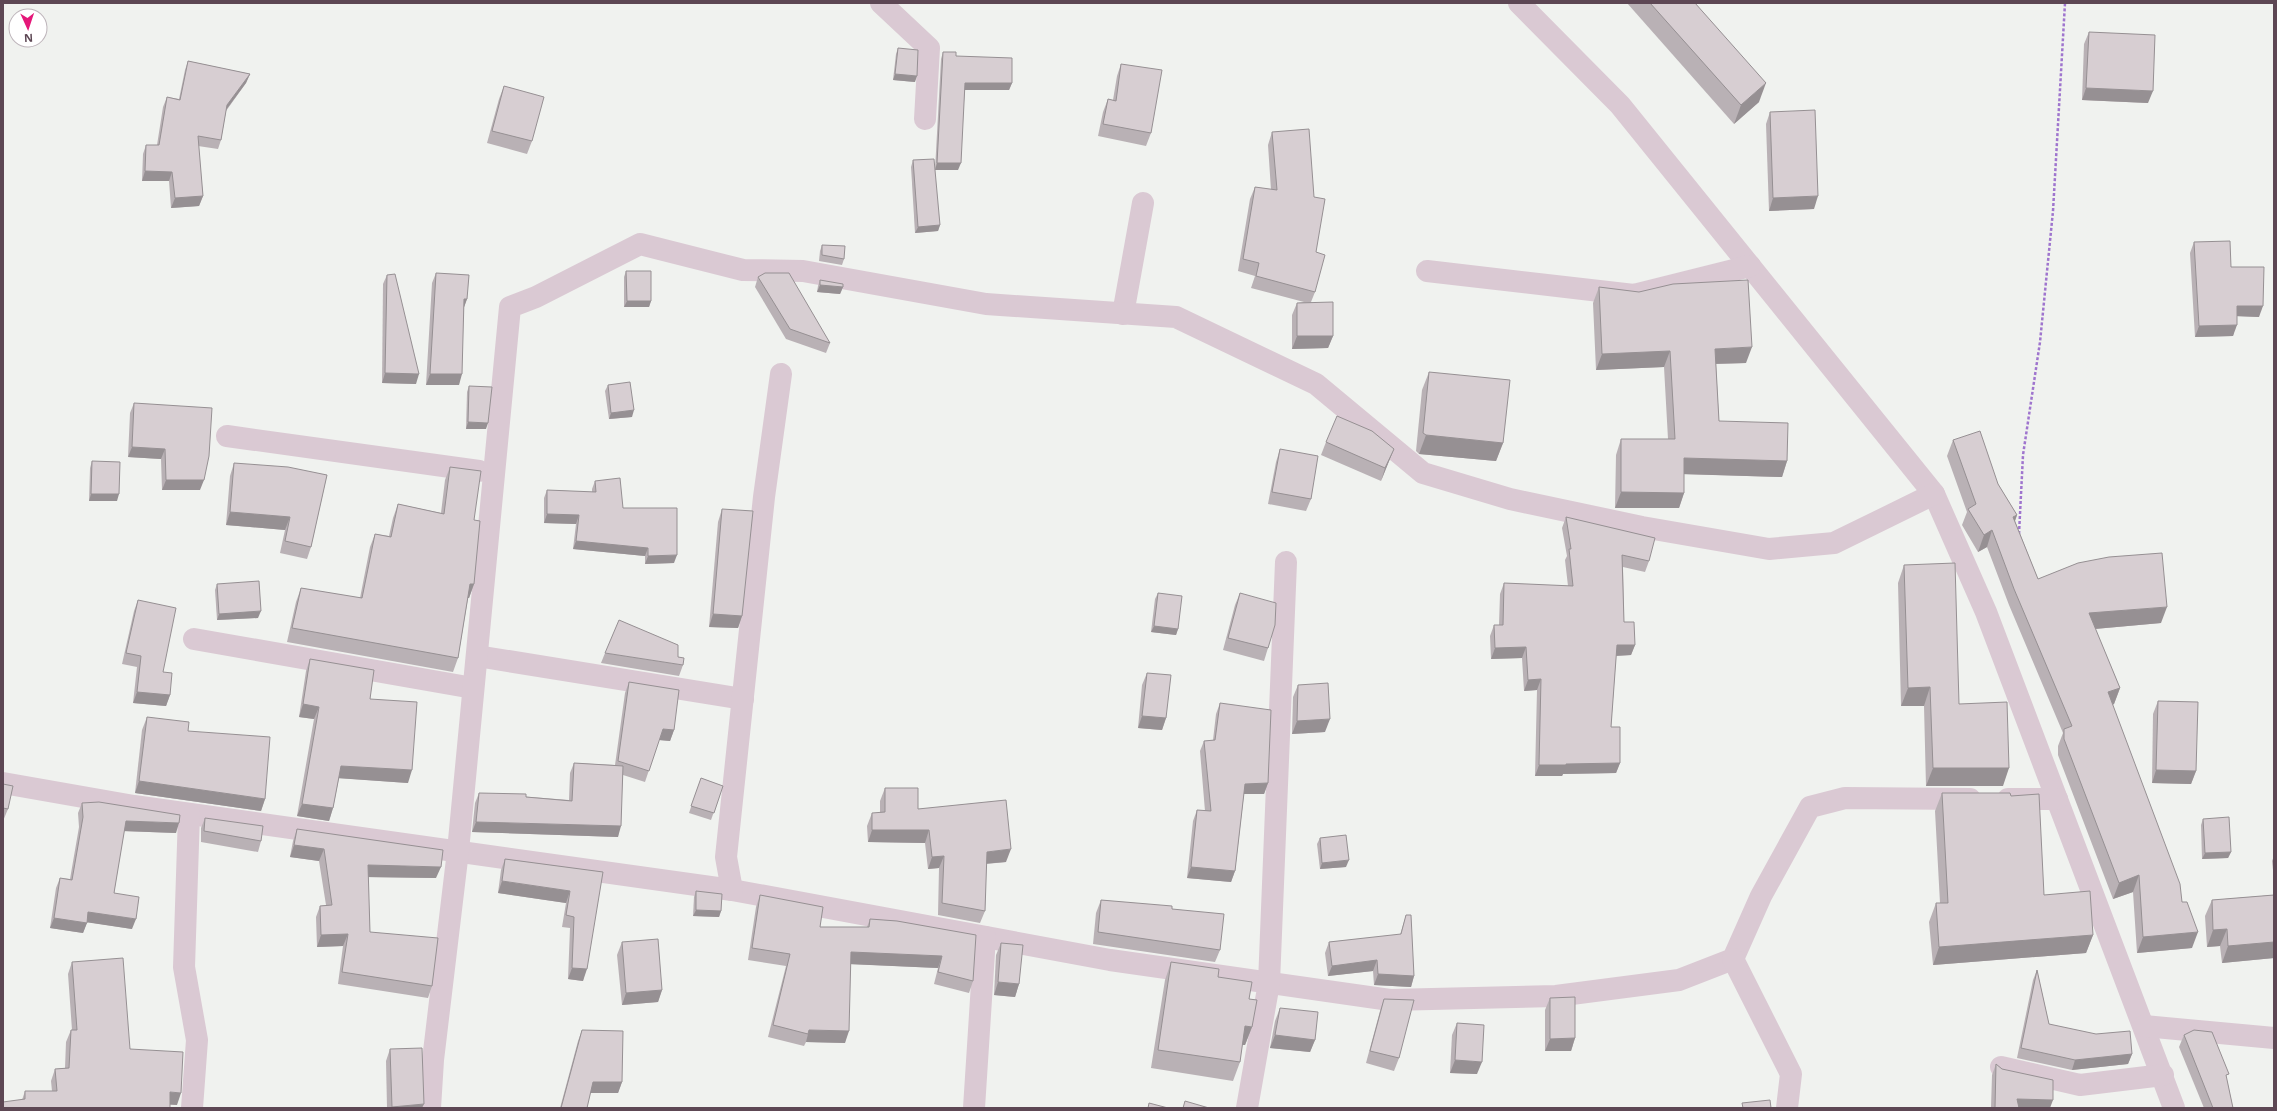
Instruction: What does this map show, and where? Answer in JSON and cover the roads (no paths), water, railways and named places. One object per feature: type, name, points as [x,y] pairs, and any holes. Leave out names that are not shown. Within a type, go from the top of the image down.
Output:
[{"type":"street","points":[[881,3],[929,48],[925,119]]},
{"type":"street","points":[[1518,3],[1620,104],[1934,494],[1986,612],[2163,1075],[2174,1108]]},
{"type":"street","points":[[1123,314],[1143,203]]},
{"type":"street","points":[[430,1108],[433,1060],[458,851],[510,307],[536,297],[640,244],[743,270],[803,271],[986,304],[1176,317],[1316,384],[1423,473],[1510,500],[1642,527],[1768,549],[1834,542],[1934,494]]},
{"type":"street","points":[[1427,271],[1634,295],[1750,266]]},
{"type":"street","points":[[732,890],[726,857],[764,497],[781,374]]},
{"type":"street","points":[[227,436],[494,473]]},
{"type":"street","points":[[1247,1108],[1269,983],[1286,562]]},
{"type":"street","points":[[194,639],[474,688]]},
{"type":"street","points":[[477,656],[743,699]]},
{"type":"street","points":[[3,783],[189,814],[732,890],[1110,960],[1390,1000],[1556,996],[1679,980],[1733,959],[1761,896],[1810,807],[1845,798],[2057,799]]},
{"type":"street","points":[[189,814],[184,967],[197,1040],[192,1108]]},
{"type":"street","points":[[974,1108],[985,937]]},
{"type":"street","points":[[1733,959],[1791,1074],[1787,1108]]},
{"type":"street","points":[[2144,1026],[2274,1038]]},
{"type":"street","points":[[2001,1067],[2080,1085],[2163,1075]]}]
